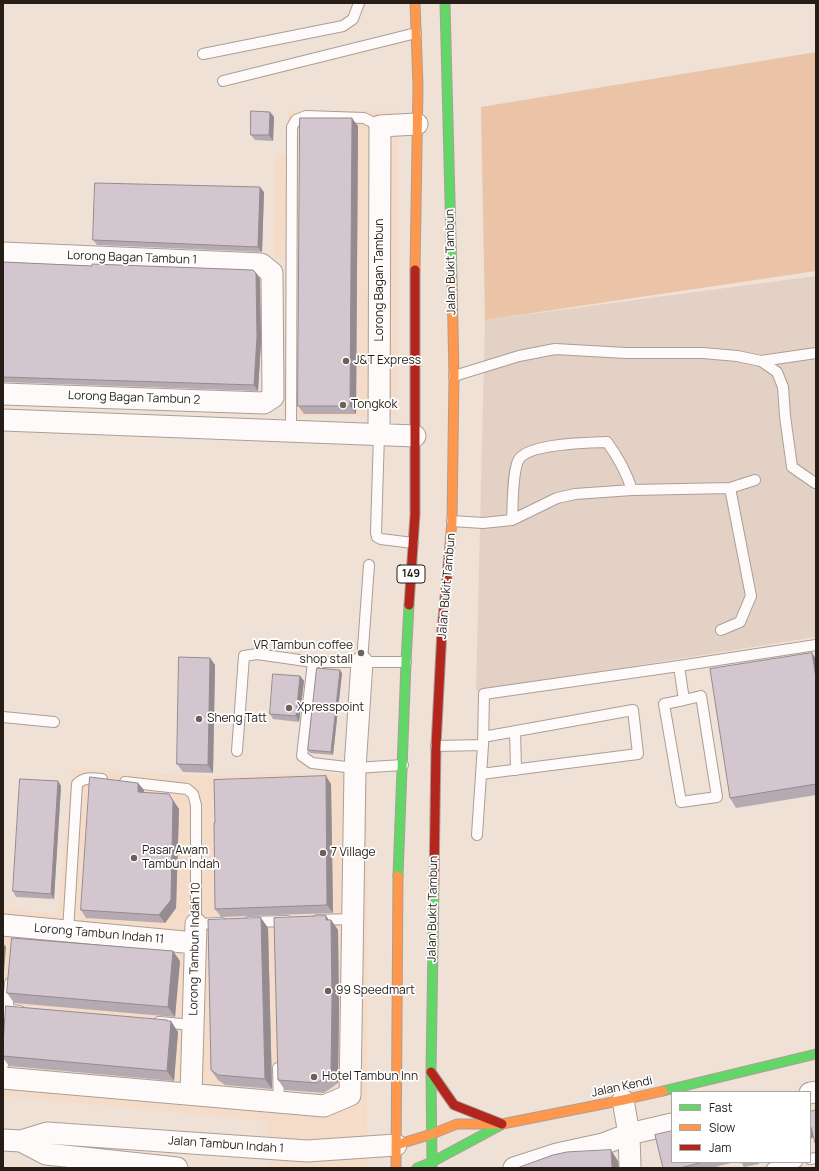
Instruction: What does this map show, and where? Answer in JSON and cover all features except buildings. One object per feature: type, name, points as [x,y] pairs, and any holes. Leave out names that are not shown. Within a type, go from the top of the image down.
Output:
[{"type":"main road","name":"149","points":[[396,1168],[398,890],[406,662],[415,515],[418,86],[415,3]]},
{"type":"main road","name":"Jalan Bukit Tambun","points":[[432,1165],[431,1072],[436,746],[442,629],[452,521],[454,376],[445,3]]},
{"type":"main road","name":"Jalan Kendi","points":[[432,1134],[457,1124],[502,1124],[623,1100],[816,1054]]},
{"type":"main road","points":[[431,1072],[454,1105],[502,1124]]},
{"type":"main road","points":[[417,1168],[432,1165],[502,1124]]},
{"type":"main road","name":"Jalan Tambun Indah 1","points":[[396,1145],[432,1134]]},
{"type":"street","points":[[380,126],[417,124]]},
{"type":"street","name":"Lorong Bagan Tambun","points":[[379,434],[380,126]]},
{"type":"street","name":"Lorong Bagan Tambun 1","points":[[3,253],[260,264],[272,273],[273,397],[264,403]]},
{"type":"street","name":"Lorong Bagan Tambun 2","points":[[3,394],[264,403]]},
{"type":"street","points":[[3,420],[415,436]]},
{"type":"street","points":[[3,1078],[324,1106],[350,1095],[355,768],[362,662]]},
{"type":"street","name":"Lorong Tambun Indah 11","points":[[10,929],[196,933]]},
{"type":"street","name":"Lorong Tambun Indah 10","points":[[192,1094],[196,933]]},
{"type":"street","points":[[623,1100],[629,1134],[630,1168]]},
{"type":"street","points":[[514,1168],[557,1158],[603,1144],[629,1134],[671,1124]]},
{"type":"street","name":"Jalan Tambun Indah 1","points":[[12,1141],[47,1133],[307,1151],[396,1145]]},
{"type":"street","name":"Jalan Tambun Indah 1","points":[[12,1141],[46,1154],[177,1168]]},
{"type":"lane","points":[[203,54],[343,26],[353,19],[359,3]]},
{"type":"lane","points":[[223,81],[416,33]]},
{"type":"lane","points":[[291,431],[292,127],[296,120],[306,116],[364,118],[380,126]]},
{"type":"lane","points":[[454,376],[518,356],[555,349],[626,353],[703,353],[737,356],[761,362],[777,372],[783,387],[784,416],[792,467],[816,483]]},
{"type":"lane","points":[[761,362],[816,354]]},
{"type":"lane","points":[[379,434],[377,537],[381,539],[413,543]]},
{"type":"lane","points":[[512,520],[515,474],[518,460],[525,454],[535,450],[568,444],[607,442],[621,462],[632,490]]},
{"type":"lane","points":[[452,521],[483,523],[512,520],[557,498],[575,494],[632,490],[730,488],[755,480]]},
{"type":"lane","points":[[721,630],[740,622],[751,596],[730,488]]},
{"type":"lane","points":[[362,662],[369,565]]},
{"type":"lane","points":[[477,835],[483,741],[484,694],[816,645]]},
{"type":"lane","points":[[236,751],[244,656],[257,654],[313,662],[406,662]]},
{"type":"lane","points":[[313,662],[302,756],[312,763],[355,768],[403,765]]},
{"type":"lane","points":[[678,666],[684,700]]},
{"type":"lane","points":[[701,696],[717,797],[681,802],[664,704],[684,700],[701,696]]},
{"type":"lane","points":[[436,746],[483,741],[515,731],[633,710],[638,754],[481,774]]},
{"type":"lane","points":[[3,717],[54,722]]},
{"type":"lane","points":[[515,731],[516,770]]},
{"type":"lane","name":"Lorong Tambun Indah 10","points":[[68,931],[77,784],[82,780],[93,778],[187,789],[193,794],[196,805],[196,933]]},
{"type":"lane","points":[[243,922],[274,925],[302,921],[353,919]]},
{"type":"lane","points":[[196,933],[227,923]]},
{"type":"lane","points":[[3,1065],[6,1030],[5,1010],[10,972]]},
{"type":"lane","points":[[5,1010],[31,1012]]},
{"type":"lane","points":[[147,1021],[193,1025]]},
{"type":"lane","points":[[278,1055],[279,1102]]},
{"type":"lane","points":[[772,1168],[793,1163]]},
{"type":"shaded area","points":[[816,52],[816,271],[485,320],[481,107]]},
{"type":"shaded area","points":[[288,111],[399,111],[397,416],[283,416],[285,259],[274,259],[275,154],[287,154]]},
{"type":"shaded area","points":[[816,276],[816,637],[476,691],[485,320]]},
{"type":"shaded area","points":[[72,769],[201,776],[263,774],[367,774],[367,1168],[268,1168],[267,1121],[3,1096],[3,909],[58,914]]},
{"type":"traffic: fast","points":[[445,3],[452,280]]},
{"type":"traffic: fast","points":[[398,876],[409,605]]},
{"type":"traffic: fast","points":[[432,1168],[431,1072],[434,883]]},
{"type":"traffic: fast","points":[[663,1091],[816,1054]]},
{"type":"traffic: fast","points":[[417,1168],[432,1162],[501,1125]]},
{"type":"traffic: slow","points":[[415,3],[418,86],[415,270]]},
{"type":"traffic: slow","points":[[449,555],[452,521],[454,376],[452,280]]},
{"type":"traffic: slow","points":[[396,1168],[398,876]]},
{"type":"traffic: slow","points":[[396,1145],[432,1134],[457,1124],[502,1124],[663,1091]]},
{"type":"traffic: jam","points":[[409,605],[415,515],[415,270]]},
{"type":"traffic: jam","points":[[434,883],[436,746],[442,629],[449,555]]},
{"type":"traffic: jam","points":[[431,1072],[454,1105],[502,1124]]},
{"type":"place","name":"J&T Express","points":[[346,361]]},
{"type":"place","name":"Tongkok","points":[[343,405]]},
{"type":"place","name":"VR Tambun coffee shop stall","points":[[361,653]]},
{"type":"place","name":"Xpresspoint","points":[[289,708]]},
{"type":"place","name":"Sheng Tatt","points":[[199,719]]},
{"type":"place","name":"7 Village","points":[[323,853]]},
{"type":"place","name":"Pasar Awam Tambun Indah","points":[[134,858]]},
{"type":"place","name":"99 Speedmart","points":[[328,991]]},
{"type":"place","name":"Hotel Tambun Inn","points":[[314,1077]]}]
